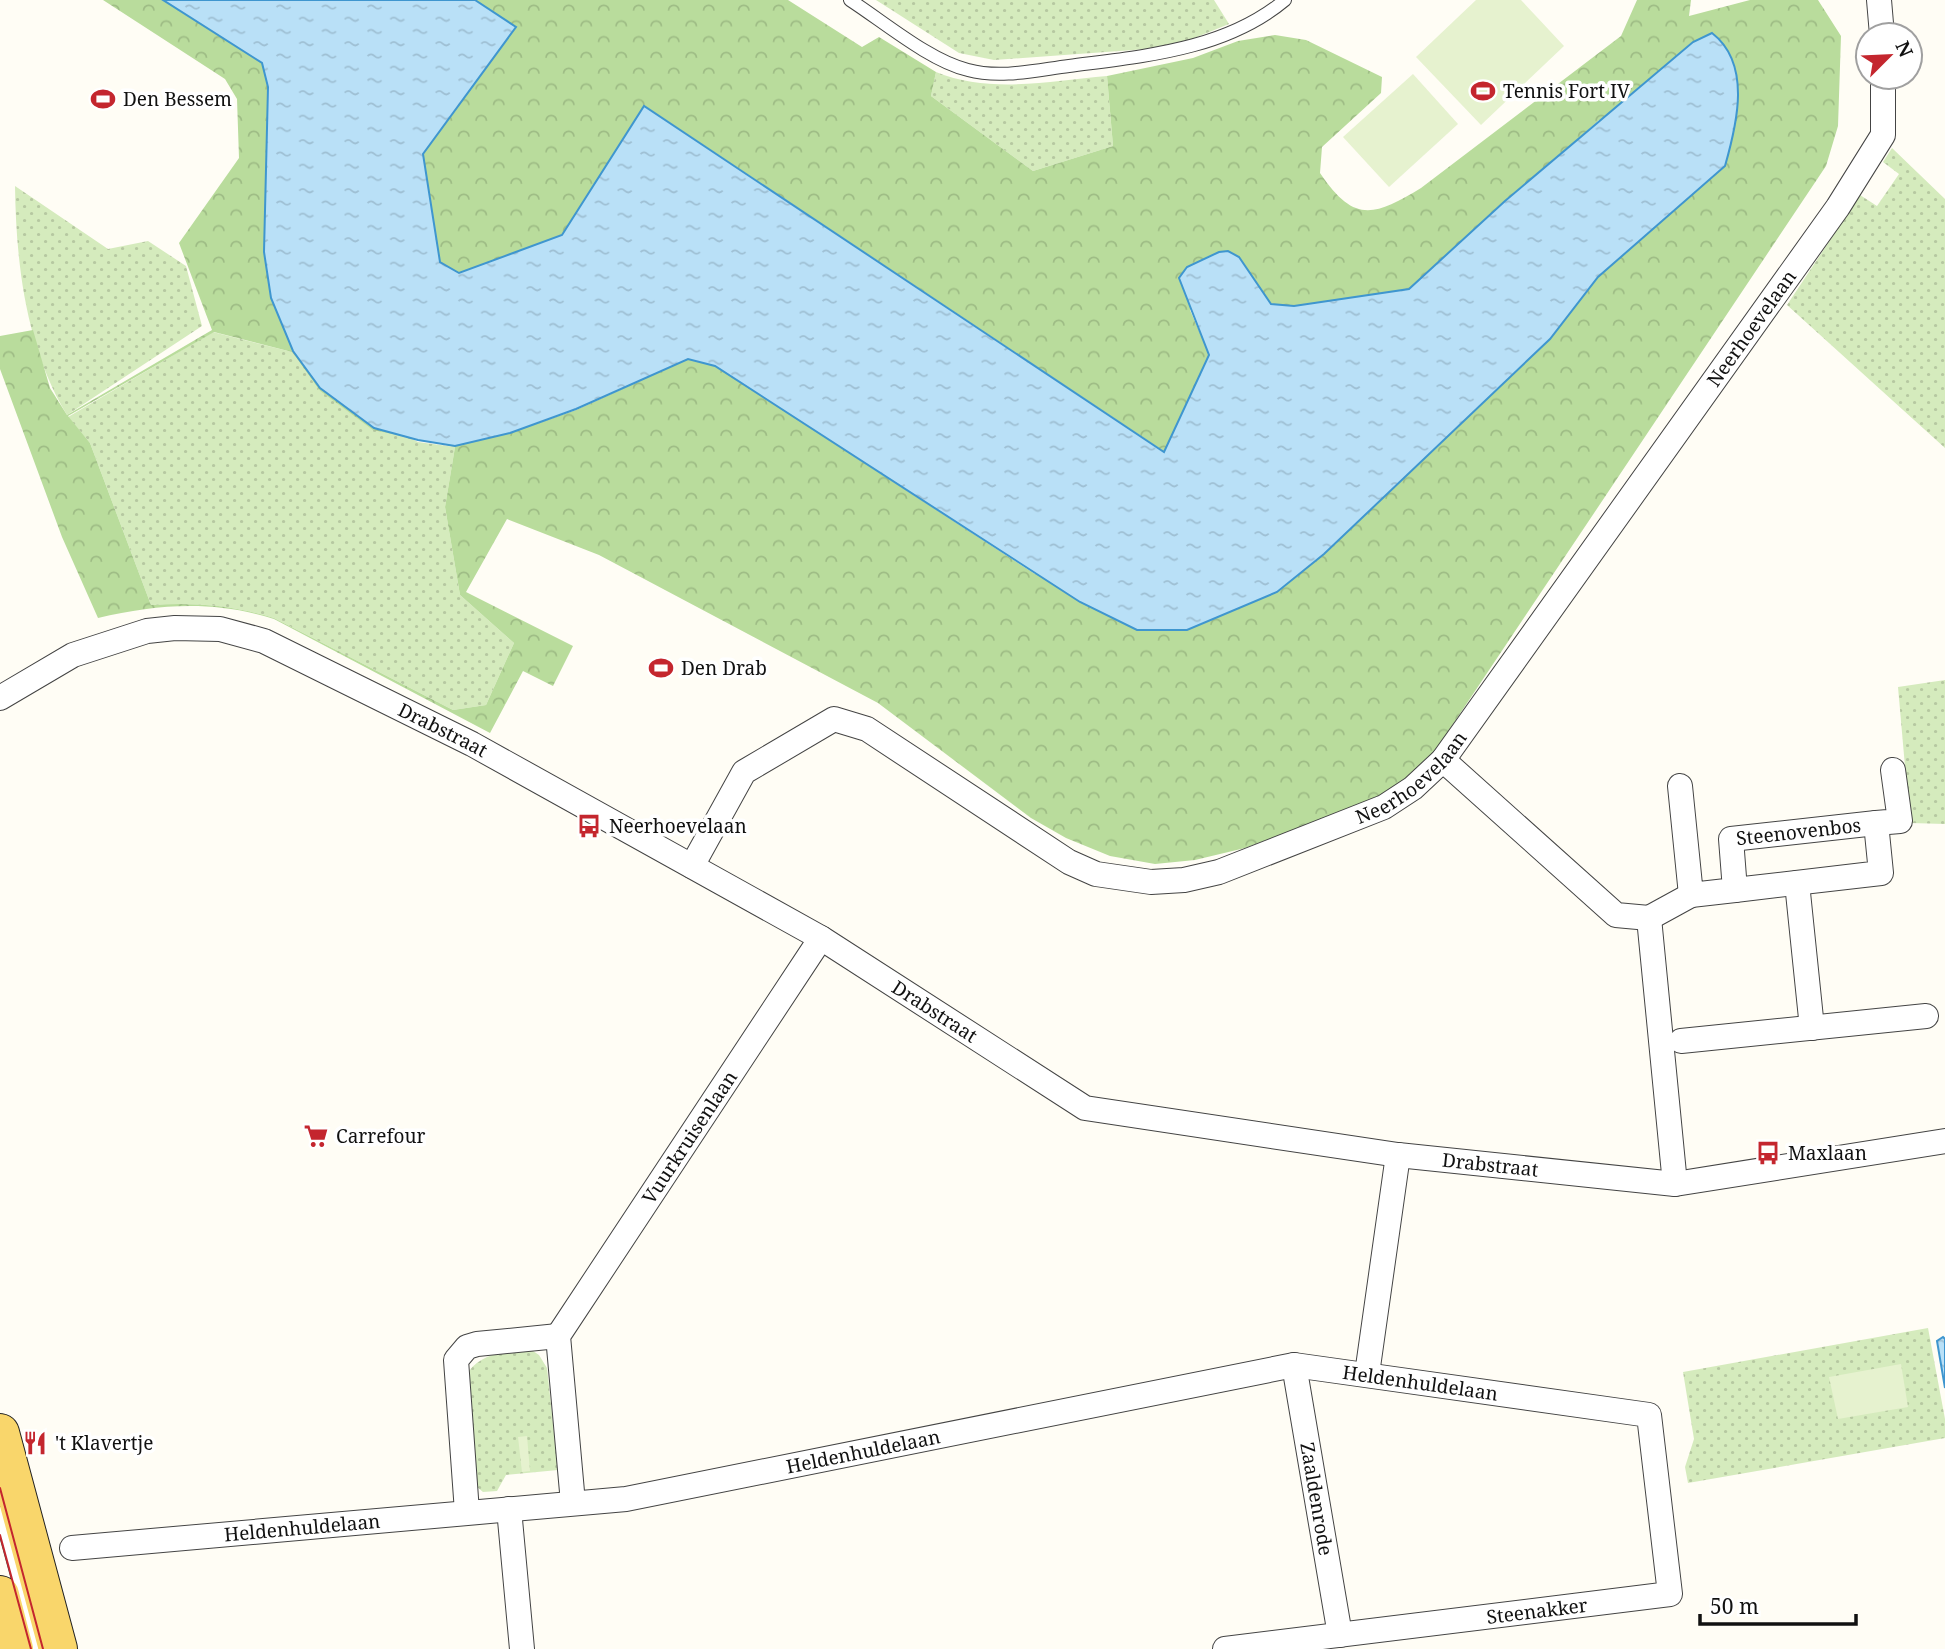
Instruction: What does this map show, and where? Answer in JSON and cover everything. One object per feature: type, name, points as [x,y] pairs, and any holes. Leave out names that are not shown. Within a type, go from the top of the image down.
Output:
[{"type":"main road","points":[[0,1433],[58,1649]]},
{"type":"main road","points":[[0,1595],[14,1649]]},
{"type":"street","points":[[1879,0],[1881,21]]},
{"type":"street","name":"Neerhoevelaan","points":[[692,866],[744,772],[834,719],[867,729],[1069,862],[1096,874],[1151,882],[1184,880],[1219,872],[1373,812],[1413,788],[1443,760],[1874,152],[1883,135],[1882,91]]},
{"type":"street","name":"Drabstraat","points":[[0,698],[73,655],[131,635],[175,628],[220,629],[264,641],[472,744],[821,938],[1085,1108],[1398,1155],[1675,1184],[1945,1141]]},
{"type":"street","points":[[1443,760],[1616,915],[1649,918],[1675,1184]]},
{"type":"street","name":"Steenovenbos","points":[[1735,890],[1731,839],[1900,821],[1893,770]]},
{"type":"street","points":[[1680,786],[1691,895]]},
{"type":"street","name":"Steenovenbos","points":[[1649,918],[1691,895],[1881,873],[1876,823]]},
{"type":"street","points":[[1797,883],[1812,1028]]},
{"type":"street","name":"Vuurkruisenlaan","points":[[558,1336],[821,938]]},
{"type":"street","points":[[1681,1041],[1926,1016]]},
{"type":"street","points":[[1367,1374],[1398,1155]]},
{"type":"street","points":[[467,1512],[456,1360],[460,1352],[477,1344],[558,1336],[573,1503]]},
{"type":"street","name":"Heldenhuldelaan","points":[[72,1548],[640,1496],[1294,1365],[1648,1415]]},
{"type":"street","name":"Zaaldenrode","points":[[1294,1365],[1340,1635]]},
{"type":"street","name":"Steenakker","points":[[1225,1649],[1670,1594],[1648,1415]]},
{"type":"street","points":[[509,1509],[522,1649]]},
{"type":"lane","points":[[850,0],[951,65],[971,71],[1000,74],[1145,56],[1191,46],[1233,32],[1285,0]]},
{"type":"lane","points":[[0,1513],[37,1649]]},
{"type":"green space","points":[[103,0],[163,0],[262,63],[268,87],[264,252],[271,298],[293,351],[320,388],[374,428],[408,437],[373,430],[319,390],[292,352],[214,332],[68,416],[90,443],[151,605],[213,606],[243,610],[274,618],[453,710],[486,705],[514,643],[460,595],[445,507],[455,447],[432,442],[456,446],[510,433],[576,410],[688,359],[715,366],[1035,574],[1324,554],[1550,339],[1598,277],[1639,239],[1599,120],[1409,289],[1293,306],[1271,304],[1239,257],[1190,310],[1209,354],[1165,452],[645,106],[562,235],[459,273],[440,262],[422,154],[515,27],[475,0],[788,0],[862,47],[879,37],[936,72],[931,96],[1033,171],[1113,146],[1107,76],[1193,58],[1238,41],[1275,35],[1306,40],[1382,77],[1381,93],[1322,147],[1320,173],[1343,201],[1365,210],[1390,205],[1421,188],[1621,36],[1637,0],[1691,0],[1689,16],[1750,0],[1818,0],[1841,36],[1838,126],[1826,166],[1427,763],[1405,784],[1371,801],[1245,848],[1195,860],[1155,864],[1110,856],[1066,838],[1031,818],[878,703],[599,555],[507,519],[466,592],[573,646],[553,686],[523,671],[490,733],[274,619],[229,609],[186,606],[98,618],[62,537],[0,369],[0,336],[33,330],[50,388],[67,415],[212,330],[179,243],[239,158],[237,99],[225,79]]},
{"type":"green space","points":[[876,0],[1214,0],[1229,24],[1192,39],[1147,49],[994,60],[959,53]]},
{"type":"green space","name":"Tennis Fort IV","points":[[1476,0],[1521,0],[1564,46],[1481,125],[1416,57]]},
{"type":"green space","points":[[936,72],[977,83],[999,84],[1042,83],[1107,76],[1113,146],[1033,171],[931,96]]},
{"type":"green space","name":"Tennis Fort IV","points":[[1413,74],[1458,124],[1389,187],[1343,137]]},
{"type":"green space","points":[[1892,148],[1945,199],[1945,448],[1787,305],[1860,195],[1877,206],[1899,174],[1883,162]]},
{"type":"green space","points":[[15,186],[108,249],[148,241],[186,266],[202,326],[67,415],[42,362],[26,304],[18,245]]},
{"type":"green space","points":[[213,332],[292,352],[319,390],[418,442],[455,447],[445,507],[460,595],[514,643],[486,705],[453,710],[274,618],[213,606],[151,605],[90,443],[68,417]]},
{"type":"green space","points":[[1945,680],[1945,824],[1910,823],[1898,687]]},
{"type":"green space","points":[[1928,1328],[1945,1419],[1945,1438],[1688,1483],[1685,1467],[1694,1439],[1683,1372]]},
{"type":"green space","points":[[533,1351],[547,1368],[558,1470],[506,1475],[497,1491],[483,1492],[477,1487],[469,1371],[489,1356]]},
{"type":"green space","points":[[1901,1364],[1908,1407],[1838,1419],[1829,1377]]},
{"type":"green space","points":[[527,1436],[530,1471],[522,1472],[518,1437]]},
{"type":"water","points":[[163,0],[475,0],[516,27],[423,154],[440,262],[459,273],[562,235],[644,106],[1164,452],[1209,355],[1179,278],[1187,267],[1219,252],[1228,251],[1239,257],[1271,304],[1294,306],[1409,289],[1505,201],[1693,42],[1712,33],[1725,46],[1733,61],[1737,78],[1737,114],[1725,166],[1598,277],[1550,339],[1324,554],[1277,592],[1187,630],[1137,630],[1080,602],[715,366],[688,359],[576,409],[510,433],[455,446],[418,440],[374,428],[320,388],[293,351],[271,298],[264,252],[268,87],[262,63]]},
{"type":"water","points":[[1943,1337],[1945,1339],[1945,1388],[1937,1341]]},
{"type":"tram line","points":[[0,1488],[43,1649]]},
{"type":"tram line","points":[[0,1535],[31,1649]]},
{"type":"place","name":"Tennis Fort IV","points":[[1483,91]]},
{"type":"place","name":"Den Bessem","points":[[103,99]]},
{"type":"place","name":"Den Drab","points":[[661,668]]},
{"type":"place","name":"Neerhoevelaan","points":[[589,826]]},
{"type":"place","name":"Carrefour","points":[[316,1136]]},
{"type":"place","name":"Maxlaan","points":[[1768,1153]]},
{"type":"place","name":"'t Klavertje","points":[[35,1443]]}]
